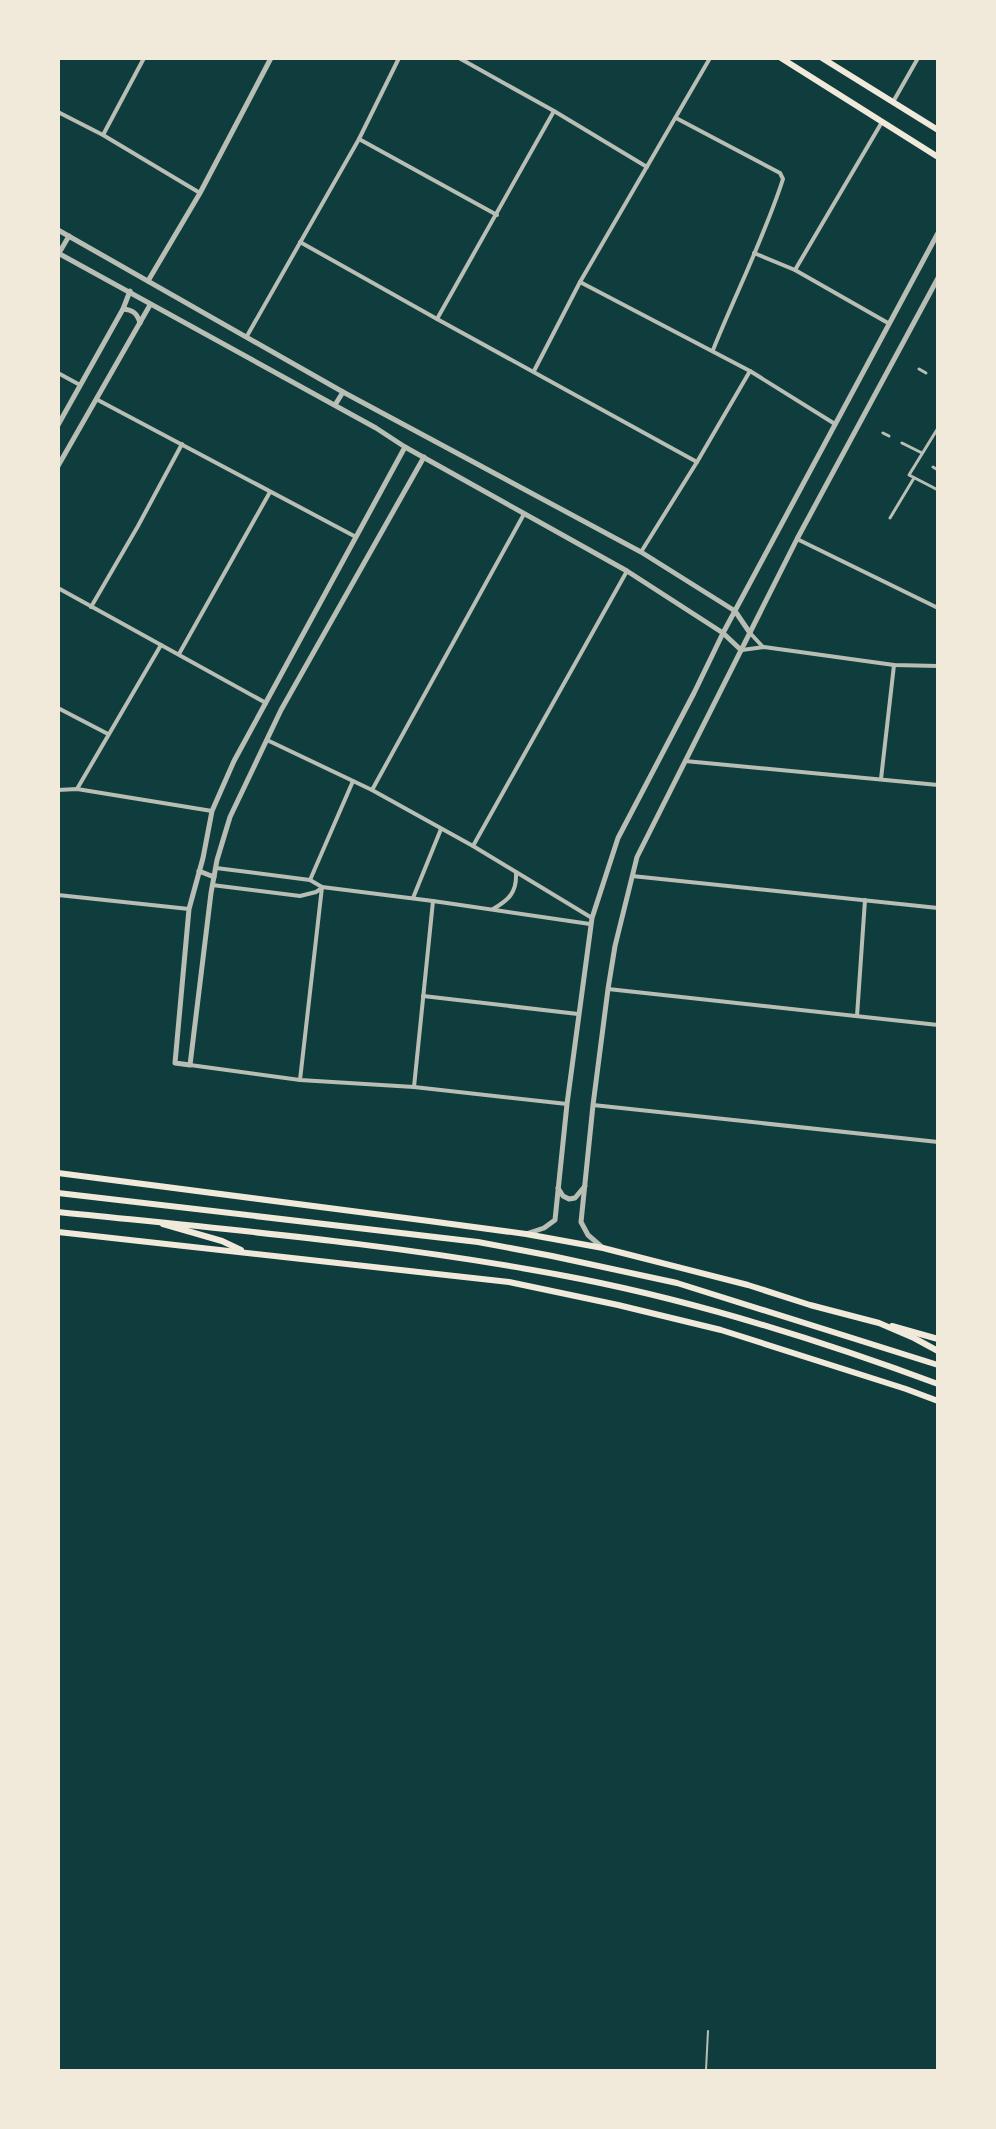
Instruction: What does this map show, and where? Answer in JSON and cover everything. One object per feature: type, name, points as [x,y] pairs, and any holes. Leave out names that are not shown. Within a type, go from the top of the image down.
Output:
[{"type":"main road","points":[[781,58],[938,157]]},
{"type":"main road","points":[[822,58],[938,130]]},
{"type":"main road","points":[[58,1174],[526,1234],[603,1248],[748,1285],[810,1305],[938,1339]]},
{"type":"main road","points":[[58,1193],[478,1242],[552,1256],[677,1283],[938,1365]]},
{"type":"main road","points":[[58,1212],[410,1250],[583,1279],[722,1313],[874,1361],[938,1384]]},
{"type":"main road","points":[[156,1222],[222,1241],[245,1252]]},
{"type":"main road","points":[[58,1232],[509,1282],[722,1330],[938,1401]]},
{"type":"main road","points":[[879,1323],[938,1351]]},
{"type":"street","points":[[103,135],[144,58]]},
{"type":"street","points":[[148,281],[200,193],[271,58]]},
{"type":"street","points":[[247,336],[359,139],[399,58]]},
{"type":"street","points":[[459,58],[647,166]]},
{"type":"street","points":[[534,371],[580,282],[710,58]]},
{"type":"street","points":[[893,103],[918,58]]},
{"type":"street","points":[[436,319],[554,111]]},
{"type":"street","points":[[58,112],[103,135],[200,193]]},
{"type":"street","points":[[676,118],[780,173],[783,179],[769,222],[713,350]]},
{"type":"street","points":[[795,270],[882,122]]},
{"type":"street","points":[[359,139],[497,214]]},
{"type":"street","points":[[58,230],[343,392],[640,552],[735,611],[750,633],[764,647]]},
{"type":"street","points":[[526,1234],[544,1228],[555,1220],[567,1104],[591,921],[618,838],[723,633],[938,232]]},
{"type":"street","points":[[69,236],[59,253],[335,405],[405,447],[627,571],[723,633],[741,650]]},
{"type":"street","points":[[300,242],[697,462]]},
{"type":"street","points":[[754,253],[795,270],[888,323]]},
{"type":"street","points":[[603,1248],[588,1235],[581,1222],[608,989],[615,946],[637,857],[797,539],[938,278]]},
{"type":"street","points":[[580,282],[750,370],[835,424]]},
{"type":"street","points":[[58,425],[123,309],[130,291]]},
{"type":"street","points":[[58,466],[150,304]]},
{"type":"street","points":[[123,309],[132,310],[138,315],[140,323]]},
{"type":"street","points":[[919,369],[926,373]]},
{"type":"street","points":[[640,552],[697,462],[750,370]]},
{"type":"street","points":[[58,373],[81,385]]},
{"type":"street","points":[[335,405],[343,392]]},
{"type":"street","points":[[96,399],[356,537]]},
{"type":"street","points":[[938,428],[909,475],[938,490]]},
{"type":"street","points":[[883,433],[889,436]]},
{"type":"street","points":[[902,443],[922,453]]},
{"type":"street","points":[[91,607],[182,444]]},
{"type":"street","points":[[405,447],[234,761],[212,811],[189,909],[175,1063],[300,1080],[414,1087],[567,1104]]},
{"type":"street","points":[[190,1065],[212,885],[230,817],[266,740],[424,457]]},
{"type":"street","points":[[933,467],[938,470]]},
{"type":"street","points":[[890,518],[914,478]]},
{"type":"street","points":[[179,654],[270,492]]},
{"type":"street","points":[[372,790],[524,514]]},
{"type":"street","points":[[797,539],[938,608]]},
{"type":"street","points":[[472,846],[627,571]]},
{"type":"street","points":[[58,588],[266,703]]},
{"type":"street","points":[[77,789],[161,645]]},
{"type":"street","points":[[741,650],[764,647],[894,665],[938,666]]},
{"type":"street","points":[[881,779],[894,665]]},
{"type":"street","points":[[58,708],[108,734]]},
{"type":"street","points":[[266,740],[372,790],[472,846],[591,921]]},
{"type":"street","points":[[684,761],[938,785]]},
{"type":"street","points":[[310,880],[353,781]]},
{"type":"street","points":[[58,789],[77,789],[212,811]]},
{"type":"street","points":[[412,898],[441,829]]},
{"type":"street","points":[[215,868],[310,880],[322,887],[591,921]]},
{"type":"street","points":[[199,871],[214,877]]},
{"type":"street","points":[[493,910],[507,902],[517,884],[516,873]]},
{"type":"street","points":[[632,876],[938,908]]},
{"type":"street","points":[[212,885],[300,896],[316,892],[322,887]]},
{"type":"street","points":[[300,1080],[322,887]]},
{"type":"street","points":[[58,895],[189,909]]},
{"type":"street","points":[[857,1016],[865,900]]},
{"type":"street","points":[[414,1087],[433,901]]},
{"type":"street","points":[[608,989],[938,1025]]},
{"type":"street","points":[[423,996],[578,1014]]},
{"type":"street","points":[[593,1105],[938,1142]]},
{"type":"street","points":[[558,1188],[563,1196],[569,1199],[575,1198],[585,1186]]},
{"type":"lane","points":[[705,2070],[708,2031]]}]
